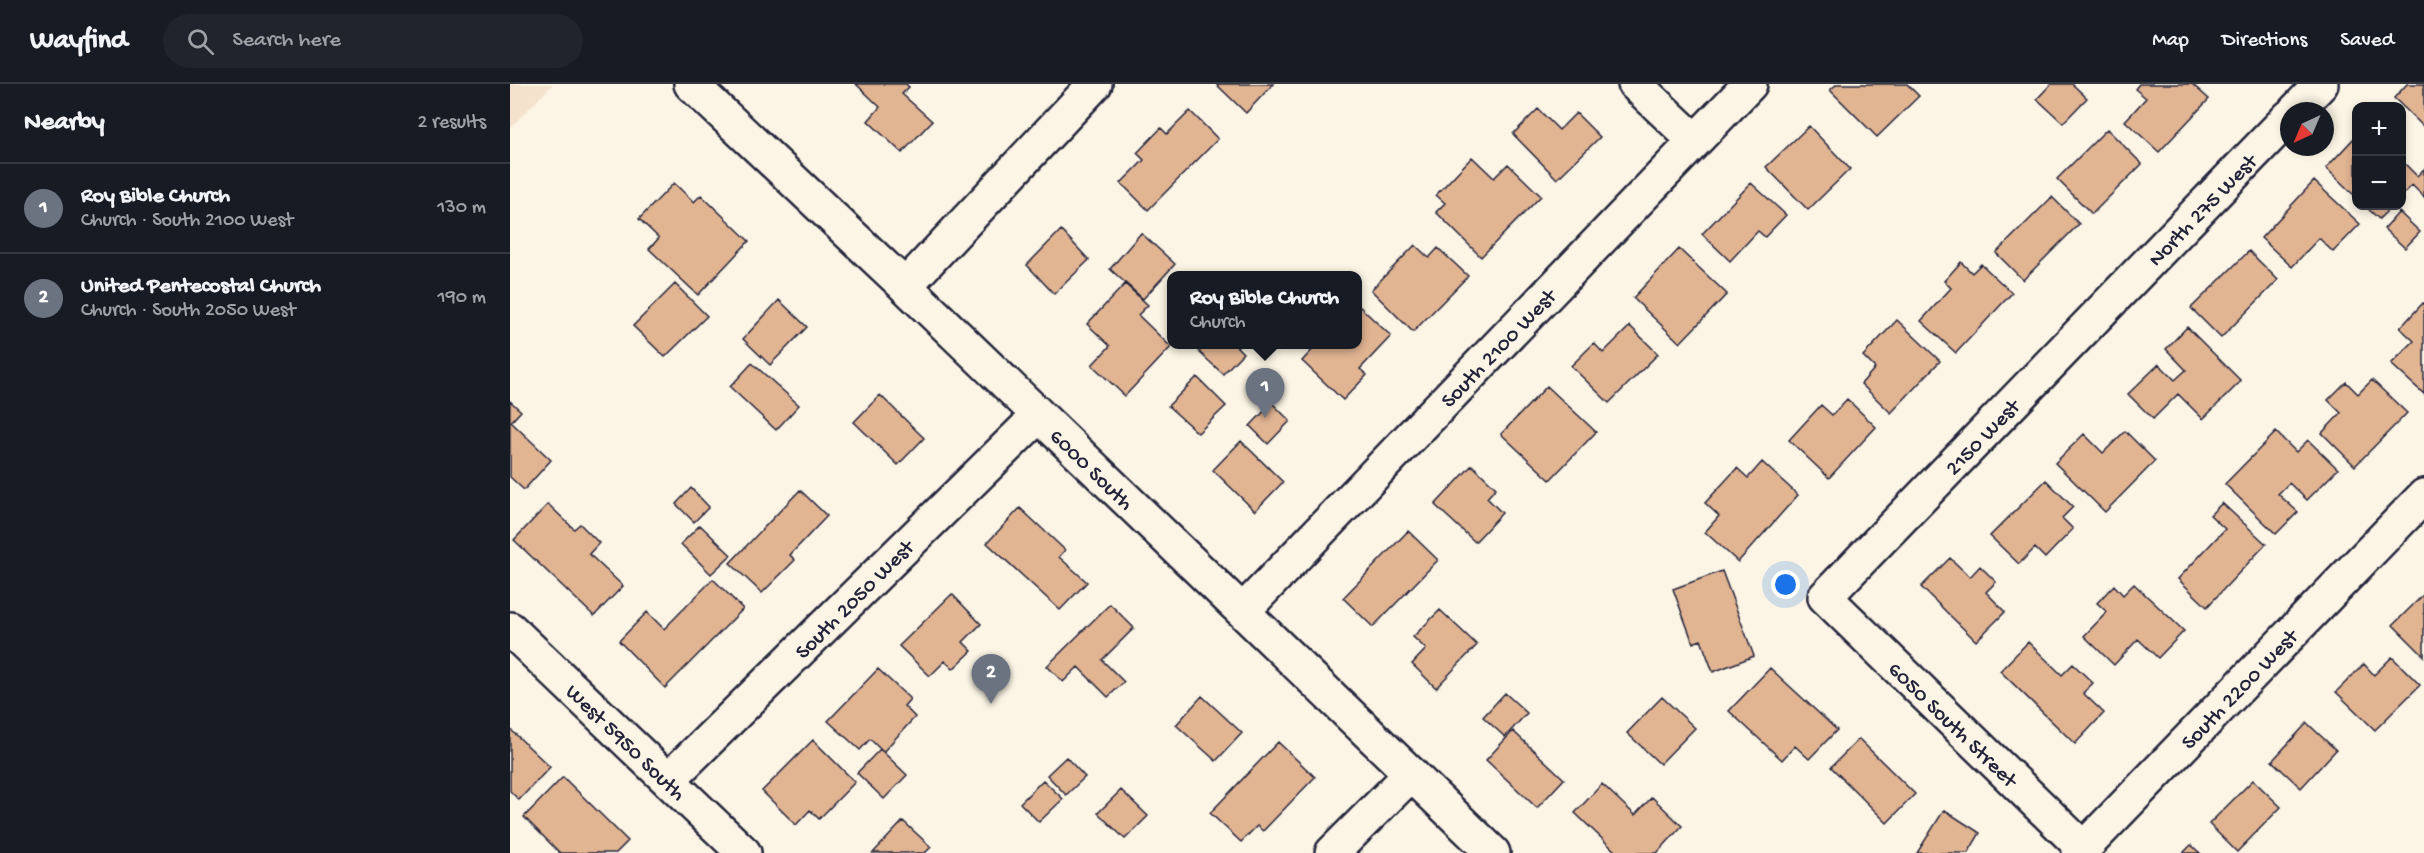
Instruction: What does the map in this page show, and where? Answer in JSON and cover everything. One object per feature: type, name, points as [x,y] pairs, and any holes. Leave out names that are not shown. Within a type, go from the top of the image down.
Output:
[{"type":"street","name":"6000 South","points":[[691,84],[905,286],[1494,853]]},
{"type":"street","points":[[905,286],[1095,84]]},
{"type":"street","points":[[1635,84],[1695,141]]},
{"type":"street","name":"South 2100 West","points":[[1243,611],[1750,84]]},
{"type":"street","points":[[2304,102],[2321,84]]},
{"type":"street","name":"North 275 West","points":[[2138,274],[2280,126]]},
{"type":"street","name":"2150 West","points":[[1825,597],[2138,274]]},
{"type":"street","name":"South 2050 West","points":[[668,780],[1038,416]]},
{"type":"street","name":"South 2200 West","points":[[2081,851],[2424,496]]},
{"type":"street","name":"6050 South Street","points":[[1825,597],[2081,851]]},
{"type":"street","name":"West 5950 South","points":[[510,629],[744,853]]},
{"type":"street","points":[[1332,853],[1411,774]]},
{"type":"shaded area","points":[[510,84],[553,84],[510,128]]},
{"type":"building","points":[[856,84],[906,84],[909,87],[902,94],[932,121],[902,153],[868,121],[880,107]]},
{"type":"building","points":[[1216,84],[1273,84],[1246,113]]},
{"type":"building","points":[[1837,84],[1907,84],[1919,96],[1877,137],[1830,90]]},
{"type":"building","points":[[2051,84],[2072,84],[2087,98],[2063,123],[2037,99]]},
{"type":"building","points":[[2139,84],[2192,84],[2209,99],[2159,152],[2125,121],[2146,98],[2135,89]]},
{"type":"building","points":[[2407,84],[2424,84],[2424,127],[2406,110],[2406,102],[2398,102],[2394,98]]},
{"type":"building","points":[[1538,109],[1559,130],[1576,113],[1600,137],[1557,179],[1513,134]]},
{"type":"building","points":[[1190,111],[1218,139],[1148,210],[1121,183],[1144,160],[1137,153],[1161,128],[1167,134]]},
{"type":"building","points":[[1809,126],[1850,169],[1808,210],[1766,167]]},
{"type":"building","points":[[2107,129],[2142,164],[2092,214],[2057,179]]},
{"type":"building","points":[[2352,140],[2352,193],[2326,168]]},
{"type":"building","points":[[1472,157],[1494,178],[1508,164],[1541,196],[1481,257],[1436,212],[1445,203],[1436,195]]},
{"type":"building","points":[[2406,165],[2417,176],[2424,169],[2424,197],[2412,185],[2406,192]]},
{"type":"building","points":[[2314,181],[2360,224],[2333,252],[2319,238],[2292,267],[2261,238]]},
{"type":"building","points":[[674,183],[694,202],[701,195],[749,241],[698,295],[649,249],[659,238],[639,219]]},
{"type":"building","points":[[1751,183],[1786,215],[1765,237],[1758,231],[1730,261],[1702,234]]},
{"type":"building","points":[[2052,197],[2079,224],[2023,280],[1996,253]]},
{"type":"building","points":[[2369,210],[2388,210],[2379,219]]},
{"type":"building","points":[[2399,212],[2420,232],[2405,248],[2384,229]]},
{"type":"building","points":[[1061,230],[1089,260],[1054,294],[1027,265]]},
{"type":"building","points":[[1141,233],[1175,264],[1143,299],[1110,269]]},
{"type":"building","points":[[1415,245],[1429,258],[1438,248],[1468,276],[1413,332],[1371,290]]},
{"type":"building","points":[[1679,249],[1727,294],[1680,343],[1633,298]]},
{"type":"building","points":[[2249,251],[2278,280],[2221,338],[2191,308]]},
{"type":"building","points":[[1961,262],[1972,273],[1981,264],[2012,293],[1956,353],[1921,321],[1951,288],[1944,281]]},
{"type":"building","points":[[675,284],[707,316],[665,357],[633,326]]},
{"type":"building","points":[[1125,284],[1148,305],[1138,315],[1167,343],[1167,349],[1169,349],[1125,396],[1092,365],[1110,346],[1087,324]]},
{"type":"building","points":[[779,300],[807,327],[770,365],[743,339]]},
{"type":"building","points":[[2423,303],[2424,394],[2391,364],[2414,341],[2400,328]]},
{"type":"building","points":[[1362,309],[1391,336],[1360,369],[1367,375],[1343,400],[1302,361],[1313,349],[1362,349]]},
{"type":"building","points":[[1897,320],[1940,361],[1891,413],[1861,384],[1875,368],[1863,356]]},
{"type":"building","points":[[1630,326],[1658,354],[1609,403],[1571,366],[1594,343],[1603,353]]},
{"type":"building","points":[[2187,327],[2241,381],[2203,419],[2178,394],[2153,419],[2128,394],[2159,364],[2175,380],[2186,370],[2166,349]]},
{"type":"building","points":[[1201,349],[1239,349],[1243,353],[1223,374],[1199,352]]},
{"type":"building","points":[[752,363],[799,405],[776,430],[730,387]]},
{"type":"building","points":[[1197,377],[1226,406],[1198,433],[1168,406]]},
{"type":"building","points":[[2372,380],[2407,413],[2355,466],[2322,433],[2341,413],[2328,400],[2346,382],[2358,394]]},
{"type":"building","points":[[1547,386],[1596,432],[1550,480],[1501,434]]},
{"type":"building","points":[[880,395],[924,438],[898,465],[854,422]]},
{"type":"building","points":[[1847,399],[1876,427],[1829,478],[1789,440],[1821,405],[1832,415]]},
{"type":"building","points":[[510,401],[521,411],[511,422],[551,460],[524,490],[510,477]]},
{"type":"building","points":[[1272,403],[1290,421],[1268,444],[1250,426]]},
{"type":"building","points":[[2125,431],[2155,461],[2105,512],[2055,463],[2084,434],[2103,453]]},
{"type":"building","points":[[2276,432],[2296,452],[2308,440],[2338,469],[2307,500],[2289,483],[2278,494],[2298,512],[2276,534],[2225,484]]},
{"type":"building","points":[[1241,441],[1283,482],[1255,511],[1213,470]]},
{"type":"building","points":[[1762,462],[1798,495],[1738,562],[1705,532],[1719,516],[1705,503],[1737,468],[1748,478]]},
{"type":"building","points":[[1472,465],[1496,488],[1487,498],[1502,513],[1475,542],[1435,505]]},
{"type":"building","points":[[2046,480],[2073,507],[2062,518],[2073,529],[2045,558],[2035,548],[2019,564],[1990,536]]},
{"type":"building","points":[[691,488],[709,507],[694,522],[676,504]]},
{"type":"building","points":[[800,490],[827,516],[790,555],[795,560],[762,593],[730,563]]},
{"type":"building","points":[[2222,503],[2266,544],[2207,607],[2178,579],[2225,529],[2210,515]]},
{"type":"building","points":[[548,504],[574,529],[580,524],[599,543],[589,554],[623,586],[594,616],[514,540]]},
{"type":"building","points":[[1020,508],[1065,550],[1059,557],[1087,582],[1060,610],[987,543]]},
{"type":"building","points":[[700,525],[731,555],[711,574],[681,544]]},
{"type":"building","points":[[1408,531],[1438,560],[1373,627],[1343,598]]},
{"type":"building","points":[[1950,558],[1970,577],[1980,566],[1996,582],[1986,592],[2005,612],[1976,641],[1921,587]]},
{"type":"building","points":[[1722,571],[1754,656],[1713,672],[1701,640],[1693,643],[1673,589]]},
{"type":"building","points":[[713,579],[743,609],[665,688],[619,641],[647,612],[664,629]]},
{"type":"building","points":[[2134,584],[2184,631],[2158,658],[2138,639],[2114,665],[2084,636],[2107,612],[2097,603],[2114,585],[2123,595]]},
{"type":"building","points":[[952,594],[981,624],[963,642],[972,651],[953,669],[945,661],[930,676],[899,646]]},
{"type":"building","points":[[2424,594],[2424,656],[2393,625]]},
{"type":"building","points":[[1110,604],[1134,628],[1102,660],[1124,682],[1108,697],[1078,667],[1063,682],[1047,666]]},
{"type":"building","points":[[1440,610],[1477,645],[1436,688],[1412,664],[1426,649],[1413,637]]},
{"type":"building","points":[[2028,642],[2062,675],[2073,664],[2093,683],[2083,693],[2104,713],[2075,744],[2000,671]]},
{"type":"building","points":[[2392,657],[2420,685],[2375,730],[2336,692],[2364,664],[2374,675]]},
{"type":"building","points":[[1770,668],[1837,730],[1809,759],[1795,746],[1782,760],[1729,711]]},
{"type":"building","points":[[878,669],[910,699],[904,706],[915,717],[883,752],[870,739],[860,750],[828,721]]},
{"type":"building","points":[[1505,693],[1527,713],[1505,737],[1483,717]]},
{"type":"building","points":[[1202,696],[1242,733],[1216,761],[1176,725]]},
{"type":"building","points":[[1662,697],[1695,728],[1660,764],[1627,733]]},
{"type":"building","points":[[2307,723],[2336,750],[2301,788],[2272,761]]},
{"type":"building","points":[[510,729],[550,767],[519,800],[510,791]]},
{"type":"building","points":[[1513,731],[1564,779],[1537,808],[1486,760]]},
{"type":"building","points":[[1859,739],[1915,794],[1887,823],[1831,767]]},
{"type":"building","points":[[813,740],[855,782],[819,819],[810,810],[796,825],[762,791]]},
{"type":"building","points":[[1278,742],[1315,777],[1263,831],[1257,826],[1241,842],[1210,813]]},
{"type":"building","points":[[880,749],[907,775],[884,799],[857,773]]},
{"type":"building","points":[[1066,757],[1085,777],[1066,795],[1047,775]]},
{"type":"building","points":[[563,777],[628,841],[616,853],[560,853],[524,817]]},
{"type":"building","points":[[1043,780],[1063,799],[1039,822],[1020,803]]},
{"type":"building","points":[[2253,780],[2281,807],[2237,852],[2209,824]]},
{"type":"building","points":[[1602,784],[1635,815],[1652,797],[1682,826],[1657,853],[1617,853],[1575,813]]},
{"type":"building","points":[[1121,790],[1148,816],[1125,839],[1098,813]]},
{"type":"building","points":[[1944,810],[1980,833],[1968,853],[1917,853]]},
{"type":"building","points":[[903,821],[931,847],[925,853],[873,853]]},
{"type":"building","points":[[2191,845],[2200,853],[2183,853]]},
{"type":"place","name":"Roy Bible Church","points":[[1265,418]]},
{"type":"place","name":"United Pentecostal Church","points":[[991,704]]}]
